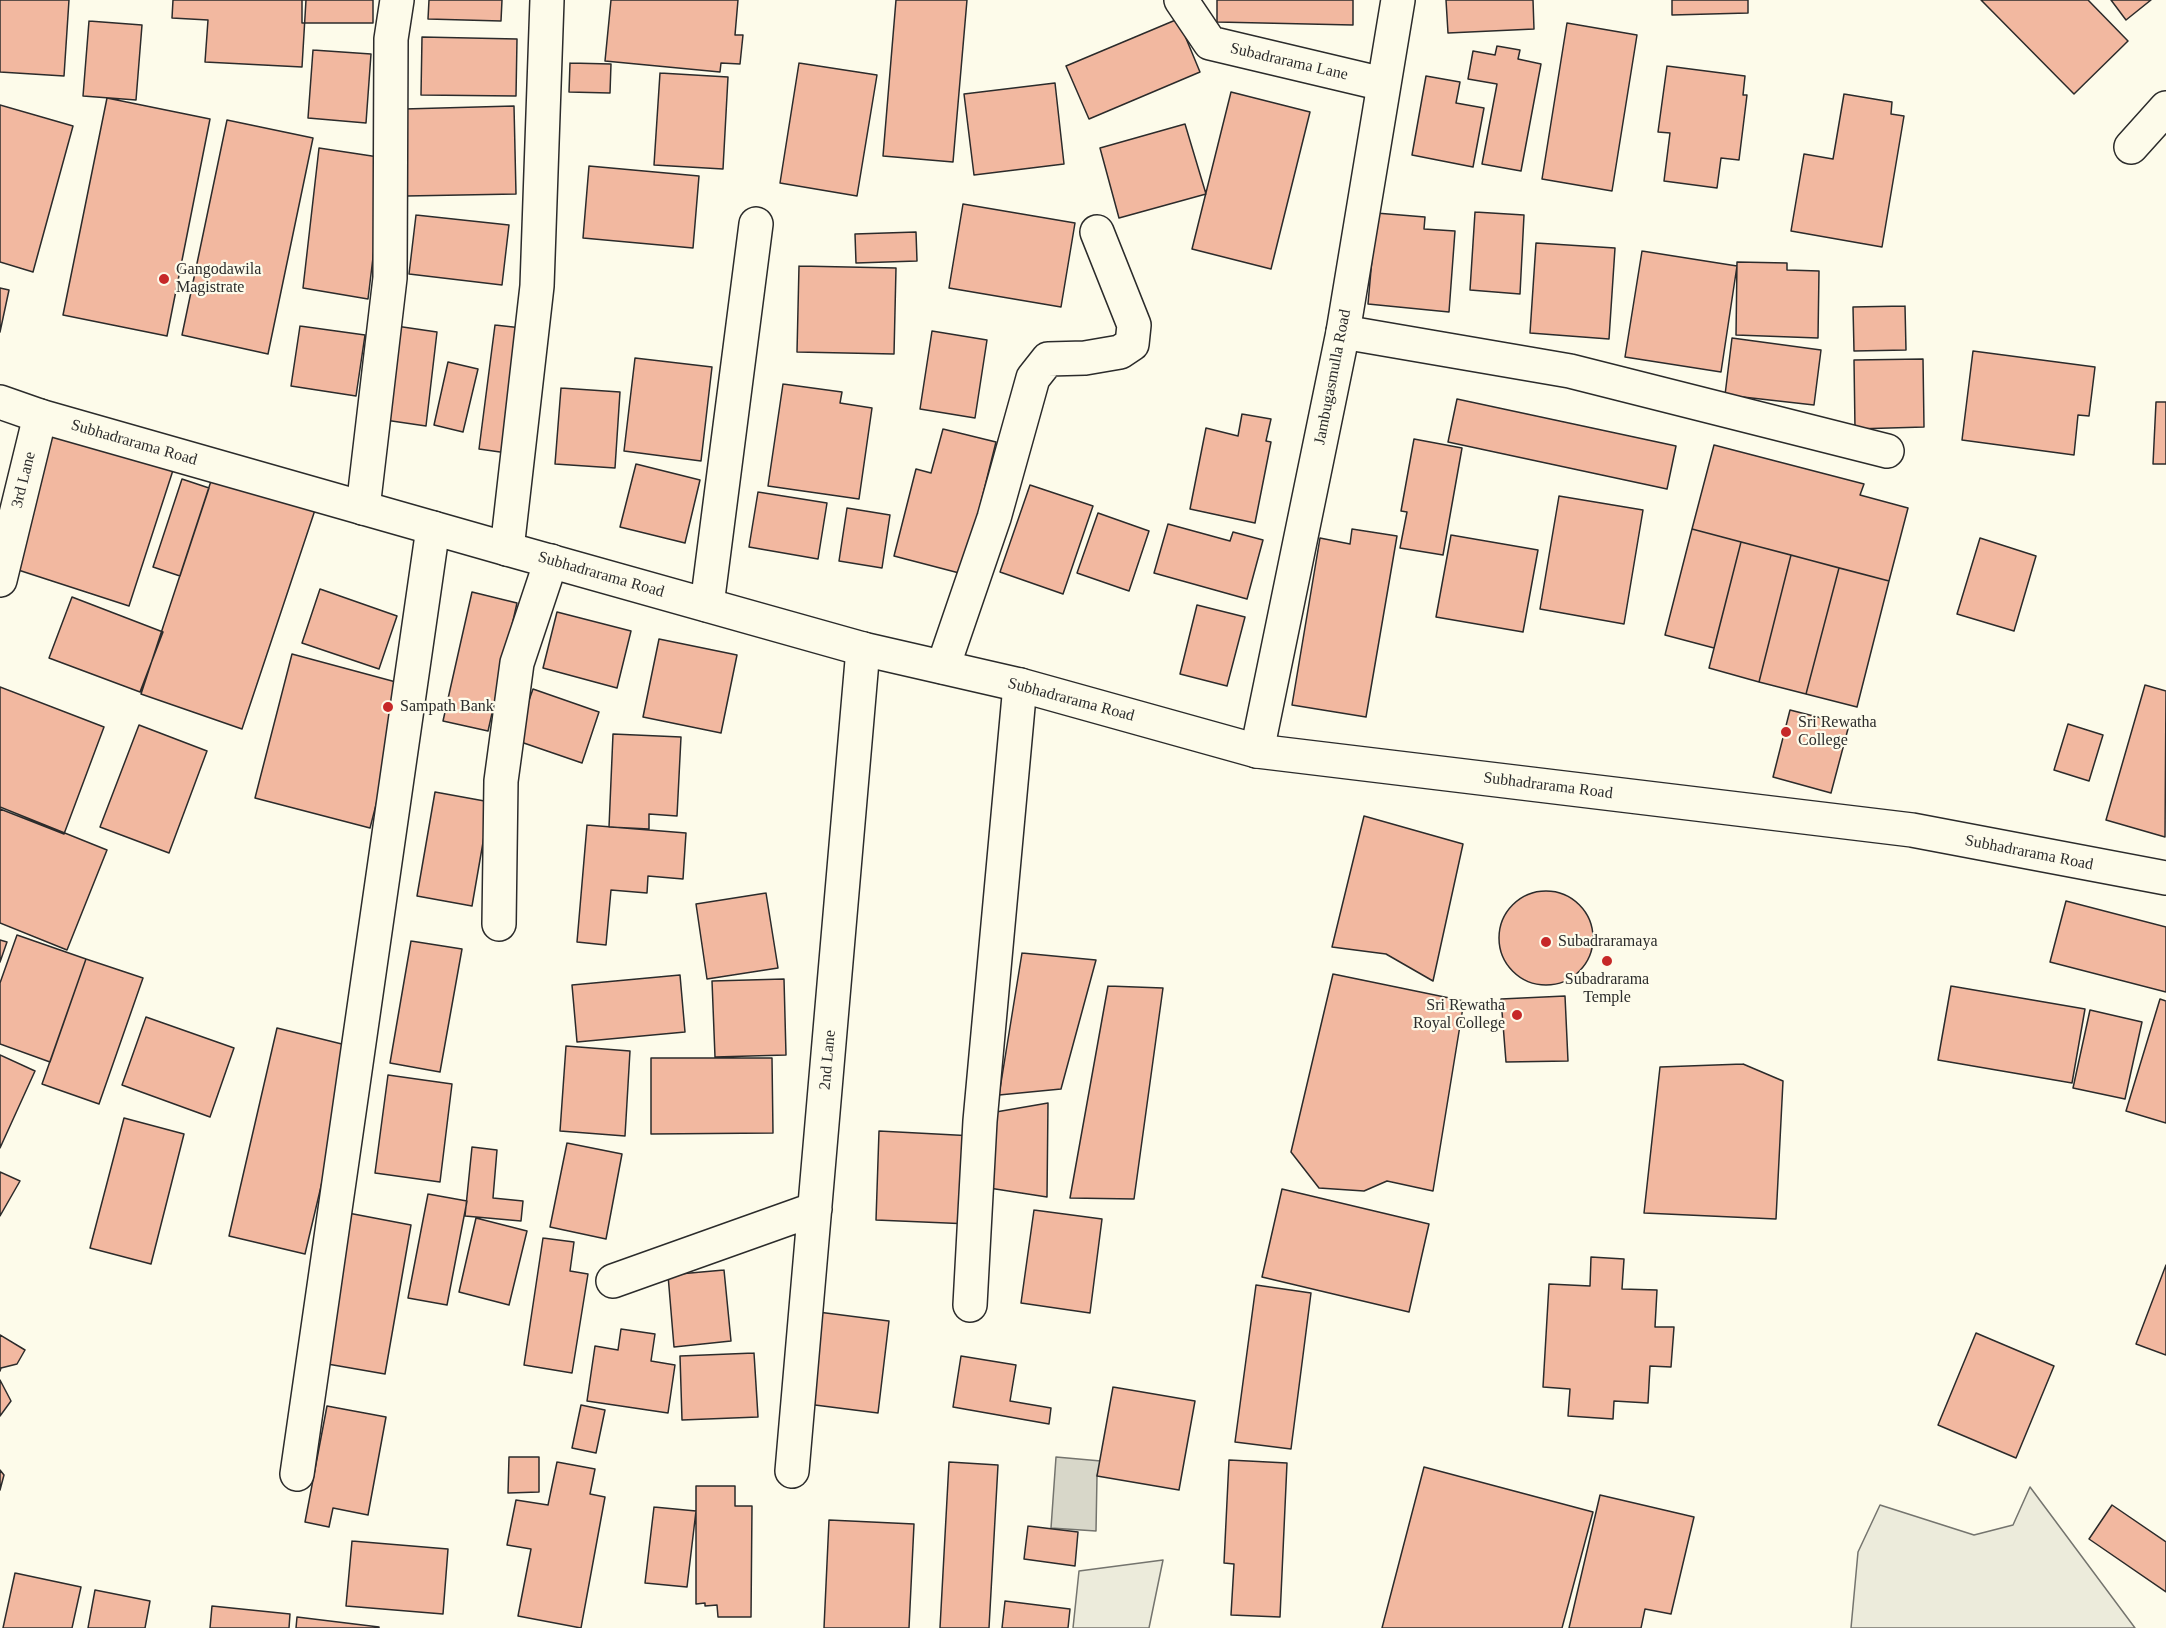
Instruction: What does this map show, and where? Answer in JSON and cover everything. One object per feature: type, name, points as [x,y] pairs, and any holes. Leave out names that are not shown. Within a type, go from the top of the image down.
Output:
[{"type":"street","points":[[363,508],[390,278],[390,39],[397,0]]},
{"type":"street","points":[[507,549],[537,286],[547,0]]},
{"type":"street","name":"Subadrarama Lane","points":[[1181,0],[1210,43],[1383,84]]},
{"type":"street","name":"Jambugasmulla Road","points":[[1257,751],[1343,332],[1398,0]]},
{"type":"street","points":[[2131,147],[2166,108]]},
{"type":"street","points":[[707,605],[756,224]]},
{"type":"street","points":[[943,667],[994,518],[1033,378],[1048,359],[1085,358],[1120,352],[1132,344],[1134,325],[1097,232]]},
{"type":"street","points":[[1343,332],[1570,371],[1887,451]]},
{"type":"street","name":"Subhadrarama Road","points":[[0,402],[40,416],[863,649],[1020,685],[1257,751],[1912,830],[2166,878]]},
{"type":"street","name":"3rd Lane","points":[[0,580],[40,416]]},
{"type":"street","points":[[297,1474],[433,528]]},
{"type":"street","points":[[499,924],[501,781],[517,663],[551,561]]},
{"type":"street","name":"2nd Lane","points":[[792,1471],[863,649]]},
{"type":"street","points":[[970,1305],[980,1121],[1020,685]]},
{"type":"street","points":[[613,1281],[815,1209]]},
{"type":"shaded area","points":[[1056,1457],[1101,1461],[1097,1476],[1096,1531],[1051,1528]]},
{"type":"shaded area","points":[[2030,1487],[2135,1628],[1851,1628],[1858,1552],[1880,1505],[1974,1535],[2013,1525]]},
{"type":"shaded area","points":[[1163,1560],[1149,1628],[1073,1628],[1079,1571]]},
{"type":"building","points":[[0,0],[69,0],[64,76],[0,72]]},
{"type":"building","points":[[173,0],[306,0],[302,67],[205,62],[208,20],[172,18]]},
{"type":"building","points":[[302,0],[373,0],[373,23],[302,23]]},
{"type":"building","points":[[429,0],[502,0],[501,21],[428,19]]},
{"type":"building","points":[[611,0],[738,0],[735,35],[743,35],[740,64],[721,63],[720,72],[605,61]]},
{"type":"building","points":[[896,0],[967,0],[953,162],[883,156]]},
{"type":"building","points":[[1217,0],[1353,0],[1353,25],[1217,22]]},
{"type":"building","points":[[1446,0],[1533,0],[1534,29],[1448,33]]},
{"type":"building","points":[[1672,0],[1748,0],[1748,13],[1672,15]]},
{"type":"building","points":[[1981,0],[2088,0],[2128,41],[2074,94]]},
{"type":"building","points":[[2111,0],[2151,0],[2126,20]]},
{"type":"building","points":[[1178,19],[1200,72],[1089,119],[1066,66]]},
{"type":"building","points":[[89,21],[142,25],[136,100],[83,96]]},
{"type":"building","points":[[1567,23],[1637,35],[1612,191],[1542,179]]},
{"type":"building","points":[[422,37],[517,39],[516,96],[421,95]]},
{"type":"building","points":[[1497,46],[1520,50],[1518,59],[1541,64],[1521,171],[1482,164],[1497,84],[1468,79],[1473,51],[1495,55]]},
{"type":"building","points":[[313,50],[371,54],[366,123],[308,118]]},
{"type":"building","points":[[570,63],[611,64],[610,93],[569,92]]},
{"type":"building","points":[[799,63],[877,75],[857,196],[780,183]]},
{"type":"building","points":[[1667,66],[1745,76],[1743,95],[1747,95],[1739,160],[1721,158],[1717,188],[1664,181],[1670,133],[1658,132]]},
{"type":"building","points":[[660,73],[728,77],[723,169],[654,165]]},
{"type":"building","points":[[1426,76],[1460,82],[1456,103],[1484,108],[1473,167],[1412,155]]},
{"type":"building","points":[[1055,83],[1064,164],[974,175],[964,94]]},
{"type":"building","points":[[1231,92],[1310,112],[1271,269],[1192,249]]},
{"type":"building","points":[[1844,94],[1892,102],[1891,114],[1904,116],[1882,247],[1791,231],[1804,154],[1833,159]]},
{"type":"building","points":[[107,98],[210,119],[167,336],[63,315]]},
{"type":"building","points":[[0,105],[73,126],[33,272],[0,262]]},
{"type":"building","points":[[514,106],[516,194],[406,196],[404,109]]},
{"type":"building","points":[[227,120],[313,138],[268,354],[182,335]]},
{"type":"building","points":[[1185,124],[1206,194],[1119,218],[1100,148]]},
{"type":"building","points":[[319,148],[385,158],[368,299],[303,288]]},
{"type":"building","points":[[589,166],[699,176],[693,248],[583,238]]},
{"type":"building","points":[[963,204],[1075,223],[1061,307],[949,288]]},
{"type":"building","points":[[1475,212],[1524,215],[1520,294],[1470,290]]},
{"type":"building","points":[[1376,213],[1425,217],[1424,229],[1455,231],[1449,312],[1368,304]]},
{"type":"building","points":[[416,215],[509,225],[502,285],[409,274]]},
{"type":"building","points":[[916,232],[917,261],[856,263],[855,234]]},
{"type":"building","points":[[1536,243],[1615,248],[1609,339],[1530,333]]},
{"type":"building","points":[[1642,251],[1737,266],[1721,372],[1625,357]]},
{"type":"building","points":[[1737,262],[1787,263],[1787,270],[1819,271],[1818,338],[1736,335]]},
{"type":"building","points":[[799,266],[896,268],[894,354],[797,352]]},
{"type":"building","points":[[0,288],[9,290],[0,332]]},
{"type":"building","points":[[1905,306],[1906,350],[1854,351],[1853,307]]},
{"type":"building","points":[[495,325],[522,328],[507,453],[479,449]]},
{"type":"building","points":[[300,326],[365,335],[356,396],[291,386]]},
{"type":"building","points":[[396,326],[437,332],[426,426],[385,420]]},
{"type":"building","points":[[932,331],[987,340],[975,418],[920,409]]},
{"type":"building","points":[[1732,338],[1821,350],[1814,405],[1725,395]]},
{"type":"building","points":[[1973,351],[2095,367],[2089,416],[2078,415],[2074,455],[1962,440]]},
{"type":"building","points":[[635,358],[712,367],[701,461],[624,451]]},
{"type":"building","points":[[1923,359],[1924,427],[1855,429],[1854,360]]},
{"type":"building","points":[[448,362],[478,369],[463,432],[434,425]]},
{"type":"building","points":[[783,384],[842,392],[840,403],[872,408],[859,499],[768,486]]},
{"type":"building","points":[[561,388],[620,392],[615,468],[555,464]]},
{"type":"building","points":[[1457,399],[1676,446],[1667,489],[1448,442]]},
{"type":"building","points":[[2156,402],[2166,402],[2166,464],[2153,464]]},
{"type":"building","points":[[1242,414],[1271,419],[1266,441],[1271,442],[1255,523],[1190,509],[1206,428],[1238,436]]},
{"type":"building","points":[[55,422],[176,461],[129,606],[9,567]]},
{"type":"building","points":[[943,429],[996,442],[963,574],[894,556],[916,469],[931,473]]},
{"type":"building","points":[[1414,439],[1462,448],[1443,555],[1400,548],[1407,512],[1401,511]]},
{"type":"building","points":[[1714,445],[1864,484],[1860,495],[1908,508],[1889,581],[1692,529]]},
{"type":"building","points":[[636,464],[700,480],[685,543],[620,527]]},
{"type":"building","points":[[213,475],[315,510],[242,729],[141,694]]},
{"type":"building","points":[[182,479],[209,488],[180,576],[153,567]]},
{"type":"building","points":[[1030,485],[1093,506],[1063,594],[1000,572]]},
{"type":"building","points":[[758,492],[827,503],[818,559],[749,547]]},
{"type":"building","points":[[1559,496],[1643,510],[1624,624],[1540,609]]},
{"type":"building","points":[[847,508],[890,515],[882,568],[839,561]]},
{"type":"building","points":[[1098,513],[1149,531],[1129,591],[1077,573]]},
{"type":"building","points":[[1168,524],[1230,541],[1233,532],[1263,540],[1247,599],[1154,573]]},
{"type":"building","points":[[1352,529],[1397,536],[1366,717],[1292,705],[1320,538],[1350,544]]},
{"type":"building","points":[[1692,529],[1741,542],[1714,648],[1665,635]]},
{"type":"building","points":[[1451,535],[1538,550],[1523,632],[1436,617]]},
{"type":"building","points":[[1980,538],[2036,556],[2014,631],[1957,614]]},
{"type":"building","points":[[1741,542],[1791,555],[1759,682],[1709,668]]},
{"type":"building","points":[[1791,555],[1839,568],[1806,694],[1759,682]]},
{"type":"building","points":[[1839,568],[1889,581],[1857,707],[1806,694]]},
{"type":"building","points":[[320,589],[397,616],[379,669],[302,643]]},
{"type":"building","points":[[472,592],[517,603],[488,731],[443,721]]},
{"type":"building","points":[[72,597],[163,632],[140,692],[49,658]]},
{"type":"building","points":[[1197,605],[1245,617],[1227,686],[1180,674]]},
{"type":"building","points":[[557,612],[631,631],[617,688],[543,668]]},
{"type":"building","points":[[659,639],[737,655],[721,733],[643,717]]},
{"type":"building","points":[[292,654],[407,685],[370,828],[255,798]]},
{"type":"building","points":[[2145,685],[2166,691],[2165,837],[2106,820]]},
{"type":"building","points":[[0,687],[104,727],[64,834],[0,809]]},
{"type":"building","points":[[533,689],[599,712],[582,763],[515,740]]},
{"type":"building","points":[[1790,710],[1849,725],[1831,793],[1773,777]]},
{"type":"building","points":[[2068,724],[2103,735],[2089,781],[2054,770]]},
{"type":"building","points":[[139,725],[207,751],[169,853],[100,827]]},
{"type":"building","points":[[613,734],[681,737],[677,816],[649,814],[649,829],[609,827]]},
{"type":"building","points":[[435,792],[490,802],[472,906],[417,896]]},
{"type":"building","points":[[0,807],[107,850],[67,950],[0,923]]},
{"type":"building","points":[[1364,816],[1463,844],[1433,981],[1386,954],[1332,947]]},
{"type":"building","points":[[587,825],[686,833],[683,879],[648,876],[647,893],[611,890],[606,945],[577,942]]},
{"type":"building","name":"Subadraramaya","points":[[1546,891],[1564,894],[1579,905],[1590,920],[1593,938],[1590,956],[1579,971],[1564,982],[1546,985],[1528,982],[1513,971],[1502,956],[1499,938],[1502,920],[1513,905],[1528,894]]},
{"type":"building","points":[[766,893],[778,968],[707,979],[696,904]]},
{"type":"building","points":[[2066,901],[2166,927],[2166,992],[2050,962]]},
{"type":"building","points":[[17,935],[86,959],[50,1062],[0,1044],[0,983]]},
{"type":"building","points":[[0,940],[7,942],[0,962]]},
{"type":"building","points":[[411,941],[462,949],[440,1072],[390,1063]]},
{"type":"building","points":[[1022,953],[1096,960],[1061,1089],[999,1095]]},
{"type":"building","points":[[86,959],[143,978],[99,1104],[42,1084]]},
{"type":"building","points":[[1333,974],[1464,1001],[1433,1191],[1387,1181],[1364,1191],[1319,1188],[1291,1152]]},
{"type":"building","points":[[680,975],[685,1032],[577,1042],[572,985]]},
{"type":"building","points":[[784,979],[786,1055],[715,1057],[712,981]]},
{"type":"building","points":[[1108,986],[1163,988],[1134,1199],[1070,1198]]},
{"type":"building","points":[[1951,986],[2085,1009],[2072,1083],[1938,1060]]},
{"type":"building","points":[[1565,996],[1568,1061],[1506,1062],[1501,999]]},
{"type":"building","points":[[2160,999],[2166,1001],[2166,1123],[2126,1111]]},
{"type":"building","points":[[2090,1010],[2142,1022],[2125,1099],[2073,1088]]},
{"type":"building","points":[[146,1017],[234,1048],[210,1117],[122,1085]]},
{"type":"building","points":[[277,1028],[354,1047],[305,1254],[229,1236]]},
{"type":"building","points":[[566,1046],[630,1051],[625,1136],[560,1131]]},
{"type":"building","points":[[0,1055],[35,1071],[0,1148]]},
{"type":"building","points":[[651,1058],[772,1058],[773,1133],[651,1134]]},
{"type":"building","points":[[1743,1064],[1783,1081],[1776,1219],[1644,1213],[1660,1067]]},
{"type":"building","points":[[388,1075],[452,1084],[440,1182],[375,1173]]},
{"type":"building","points":[[1048,1103],[1047,1197],[989,1188],[990,1113]]},
{"type":"building","points":[[124,1118],[184,1134],[151,1264],[90,1248]]},
{"type":"building","points":[[879,1131],[974,1136],[970,1224],[876,1220]]},
{"type":"building","points":[[567,1143],[622,1154],[606,1239],[550,1227]]},
{"type":"building","points":[[472,1147],[497,1150],[493,1198],[523,1201],[521,1221],[465,1216]]},
{"type":"building","points":[[0,1172],[20,1181],[0,1216]]},
{"type":"building","points":[[1282,1189],[1429,1224],[1409,1312],[1262,1277]]},
{"type":"building","points":[[428,1194],[467,1201],[447,1305],[408,1298]]},
{"type":"building","points":[[1034,1210],[1102,1219],[1090,1313],[1021,1303]]},
{"type":"building","points":[[343,1212],[411,1225],[385,1374],[316,1362]]},
{"type":"building","points":[[476,1218],[527,1231],[509,1305],[459,1292]]},
{"type":"building","points":[[543,1238],[574,1242],[570,1271],[588,1274],[572,1373],[524,1365]]},
{"type":"building","points":[[1591,1257],[1624,1259],[1622,1289],[1657,1290],[1655,1327],[1674,1327],[1671,1367],[1650,1366],[1648,1403],[1614,1401],[1613,1419],[1568,1416],[1570,1389],[1543,1387],[1549,1284],[1590,1286]]},
{"type":"building","points":[[2166,1265],[2166,1355],[2136,1344]]},
{"type":"building","points":[[724,1270],[731,1341],[674,1347],[668,1275]]},
{"type":"building","points":[[1256,1285],[1311,1293],[1291,1449],[1235,1442]]},
{"type":"building","points":[[818,1312],[889,1321],[878,1413],[807,1404]]},
{"type":"building","points":[[621,1329],[655,1334],[651,1361],[675,1365],[668,1413],[587,1401],[595,1346],[618,1350]]},
{"type":"building","points":[[1976,1333],[2054,1366],[2016,1458],[1938,1425]]},
{"type":"building","points":[[0,1335],[25,1350],[17,1364],[1,1368],[0,1371]]},
{"type":"building","points":[[754,1353],[758,1417],[682,1420],[680,1356]]},
{"type":"building","points":[[961,1356],[1016,1365],[1010,1401],[1051,1408],[1049,1424],[953,1407]]},
{"type":"building","points":[[0,1380],[11,1401],[0,1416]]},
{"type":"building","points":[[1113,1387],[1195,1401],[1179,1490],[1097,1476]]},
{"type":"building","points":[[581,1405],[605,1410],[596,1453],[572,1448]]},
{"type":"building","points":[[327,1406],[386,1417],[368,1515],[333,1508],[329,1527],[305,1522]]},
{"type":"building","points":[[509,1457],[539,1457],[539,1492],[508,1493]]},
{"type":"building","points":[[1229,1460],[1287,1463],[1280,1617],[1231,1615],[1234,1564],[1224,1563]]},
{"type":"building","points":[[557,1462],[595,1469],[590,1494],[605,1497],[581,1628],[518,1616],[531,1549],[507,1545],[516,1500],[548,1505]]},
{"type":"building","points":[[949,1462],[998,1465],[989,1628],[940,1628]]},
{"type":"building","points":[[1424,1467],[1593,1512],[1562,1628],[1382,1628]]},
{"type":"building","points":[[0,1470],[4,1475],[0,1490]]},
{"type":"building","points":[[696,1486],[735,1486],[735,1506],[752,1506],[751,1617],[718,1617],[717,1605],[696,1604]]},
{"type":"building","points":[[1600,1495],[1694,1517],[1671,1614],[1645,1609],[1641,1628],[1569,1628]]},
{"type":"building","points":[[2112,1505],[2166,1542],[2166,1592],[2089,1539]]},
{"type":"building","points":[[654,1507],[696,1511],[687,1587],[645,1583]]},
{"type":"building","points":[[829,1520],[914,1524],[909,1628],[824,1628]]},
{"type":"building","points":[[1028,1526],[1078,1532],[1075,1566],[1024,1559]]},
{"type":"building","points":[[352,1541],[448,1549],[443,1614],[346,1606]]},
{"type":"building","points":[[15,1573],[81,1587],[72,1628],[3,1628]]},
{"type":"building","points":[[95,1590],[150,1601],[145,1628],[88,1628]]},
{"type":"building","points":[[1005,1601],[1070,1609],[1068,1628],[1002,1628]]},
{"type":"building","points":[[212,1606],[290,1614],[289,1628],[210,1628]]},
{"type":"building","points":[[297,1617],[379,1627],[379,1628],[296,1628]]},
{"type":"place","name":"Gangodawila Magistrate","points":[[164,279]]},
{"type":"place","name":"Sampath Bank","points":[[388,707]]},
{"type":"place","name":"Sri Rewatha College","points":[[1786,732]]},
{"type":"place","name":"Subadraramaya","points":[[1546,942]]},
{"type":"place","name":"Subadrarama Temple","points":[[1607,961]]},
{"type":"place","name":"Sri Rewatha Royal College","points":[[1517,1015]]}]
